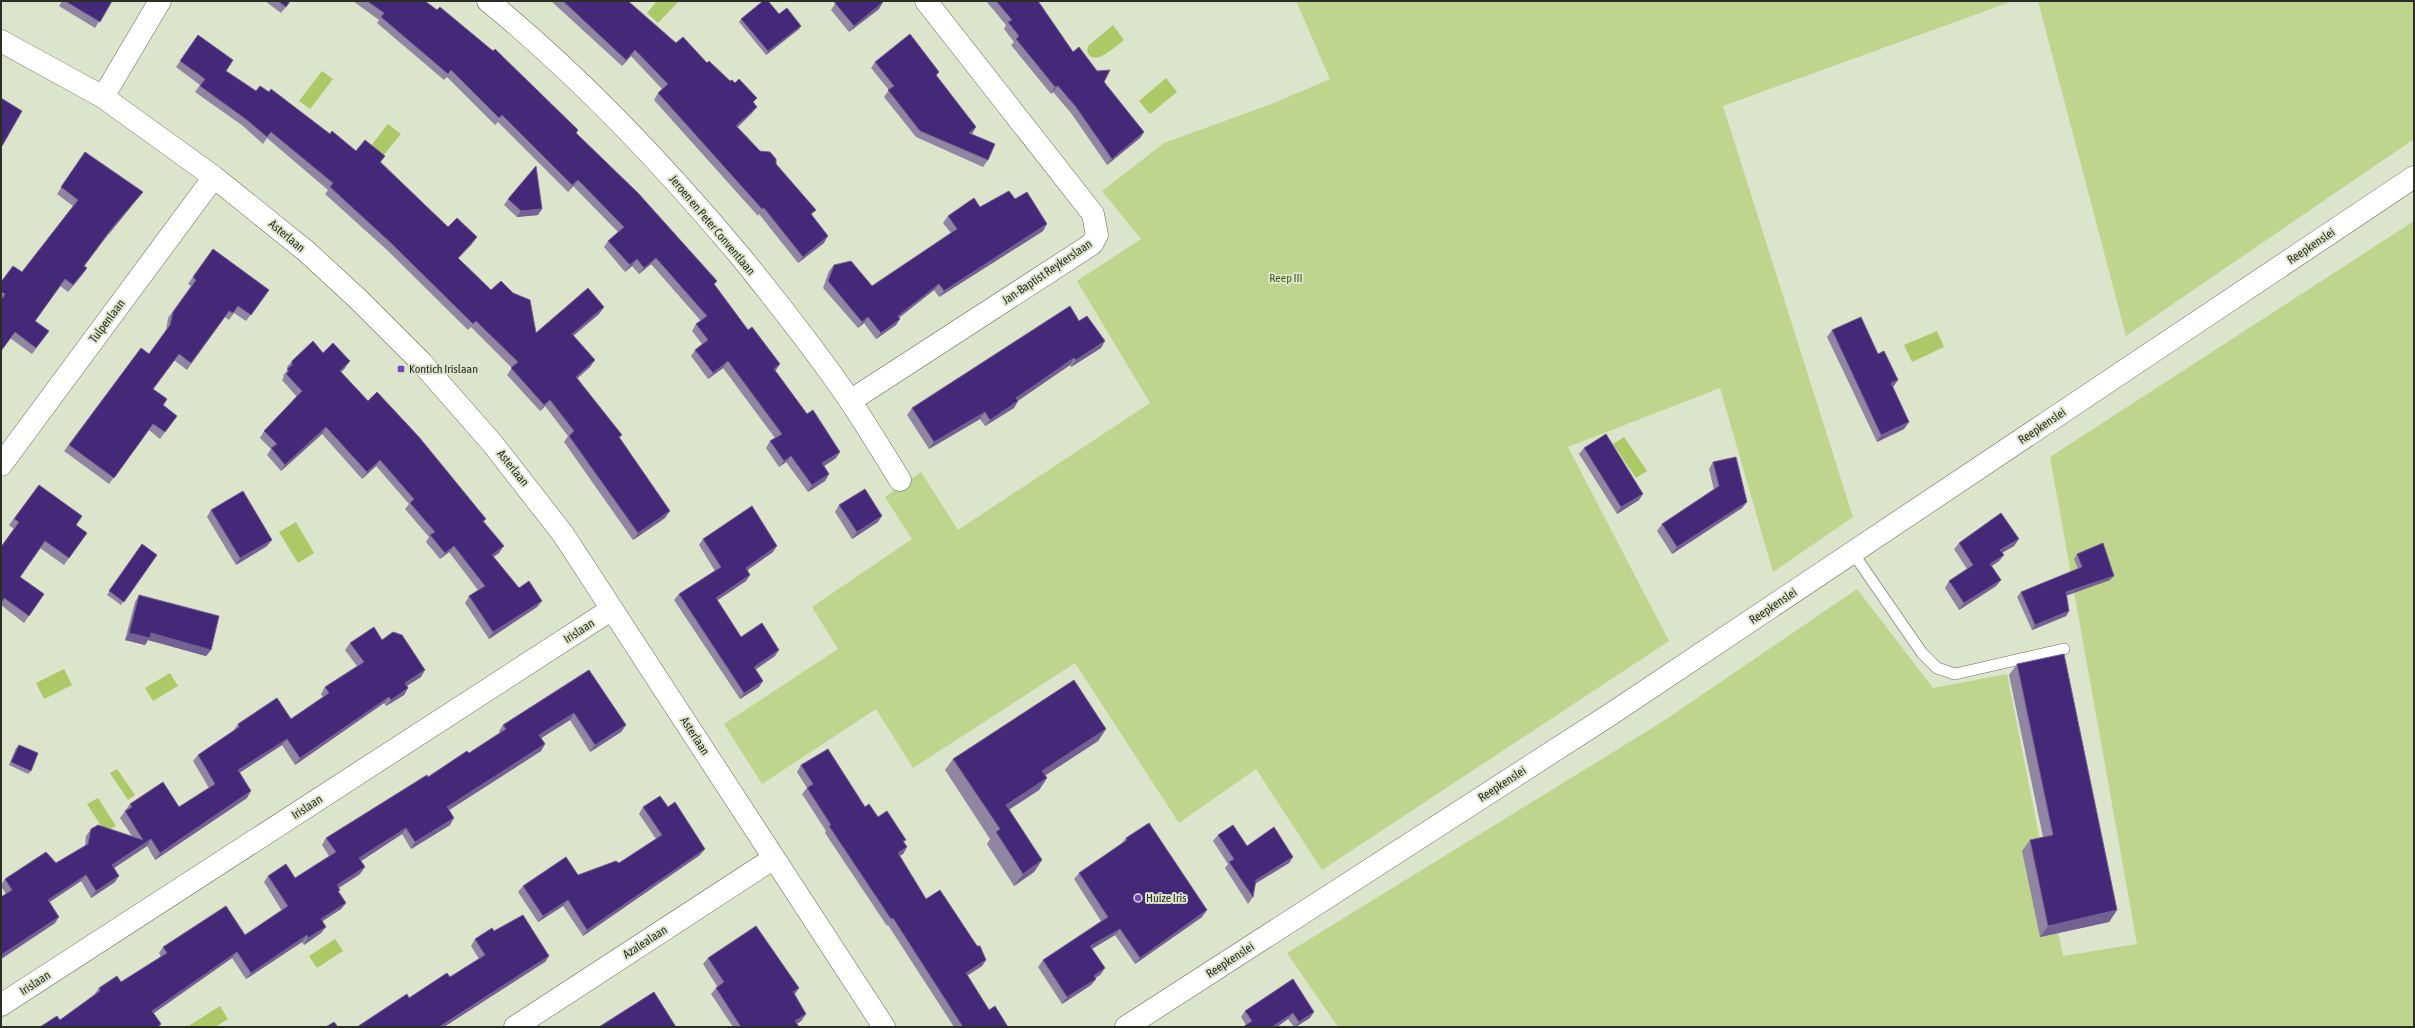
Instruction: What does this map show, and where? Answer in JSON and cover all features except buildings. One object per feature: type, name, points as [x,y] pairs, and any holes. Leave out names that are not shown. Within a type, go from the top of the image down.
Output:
[{"type":"street","points":[[103,97],[160,1]]},
{"type":"street","name":"Jeroen en Peter Conventlaan","points":[[488,1],[574,77],[646,149],[689,196],[777,301],[850,401],[900,480]]},
{"type":"street","name":"Jan-Baptist Reykerslaan","points":[[850,401],[1092,244],[1097,235],[1093,214],[926,1]]},
{"type":"street","name":"Asterlaan","points":[[1,41],[103,97],[214,177],[306,251],[358,299],[421,362],[528,486],[563,534],[884,1027]]},
{"type":"street","name":"Tulpenlaan","points":[[1,465],[214,177]]},
{"type":"street","name":"Reepkenslei","points":[[1126,1027],[1611,714],[2414,177]]},
{"type":"street","name":"Irislaan","points":[[1,1005],[612,609]]},
{"type":"street","name":"Azalealaan","points":[[515,1027],[774,858]]},
{"type":"lane","points":[[1853,553],[1922,653],[1937,668],[1955,674],[2064,649]]},
{"type":"green space","name":"Reep III","points":[[1296,1],[2013,1],[1723,106],[1853,517],[1773,572],[1720,388],[1568,447],[1669,641],[1322,870],[1256,769],[1179,823],[1075,663],[913,768],[876,709],[762,784],[724,724],[838,649],[812,607],[912,539],[885,497],[921,472],[958,530],[1150,403],[1077,281],[1141,239],[1102,191],[1164,143],[1274,103],[1330,79]]},
{"type":"green space","points":[[2038,1],[2414,1],[2414,139],[2126,336]]},
{"type":"green space","points":[[2414,221],[2414,1027],[1338,1027],[1287,953],[1662,722],[1857,589],[1933,688],[2007,674],[2063,956],[2137,944],[2050,457]]},
{"type":"shaded area","points":[[657,1],[679,1],[658,23],[647,13]]},
{"type":"shaded area","points":[[1113,25],[1124,40],[1102,56],[1097,58],[1089,55],[1087,51],[1088,46]]},
{"type":"shaded area","points":[[322,71],[333,79],[310,109],[299,101]]},
{"type":"shaded area","points":[[1166,78],[1177,92],[1150,114],[1139,101]]},
{"type":"shaded area","points":[[388,124],[401,134],[382,157],[370,147]]},
{"type":"shaded area","points":[[1937,331],[1944,347],[1912,362],[1904,345]]},
{"type":"shaded area","points":[[1624,437],[1647,471],[1636,478],[1613,444]]},
{"type":"shaded area","points":[[296,522],[314,553],[298,563],[279,532]]},
{"type":"shaded area","points":[[64,669],[72,685],[44,699],[36,683]]},
{"type":"shaded area","points":[[170,673],[178,686],[153,701],[145,688]]},
{"type":"shaded area","points":[[117,769],[135,795],[128,800],[110,773]]},
{"type":"shaded area","points":[[98,798],[116,826],[105,832],[87,804]]},
{"type":"shaded area","points":[[335,939],[343,951],[317,968],[309,956]]},
{"type":"shaded area","points":[[220,1006],[228,1019],[215,1027],[187,1027]]},
{"type":"place","name":"Kontich Irislaan","points":[[401,369]]},
{"type":"place","name":"Huize Iris","points":[[1138,898]]}]
